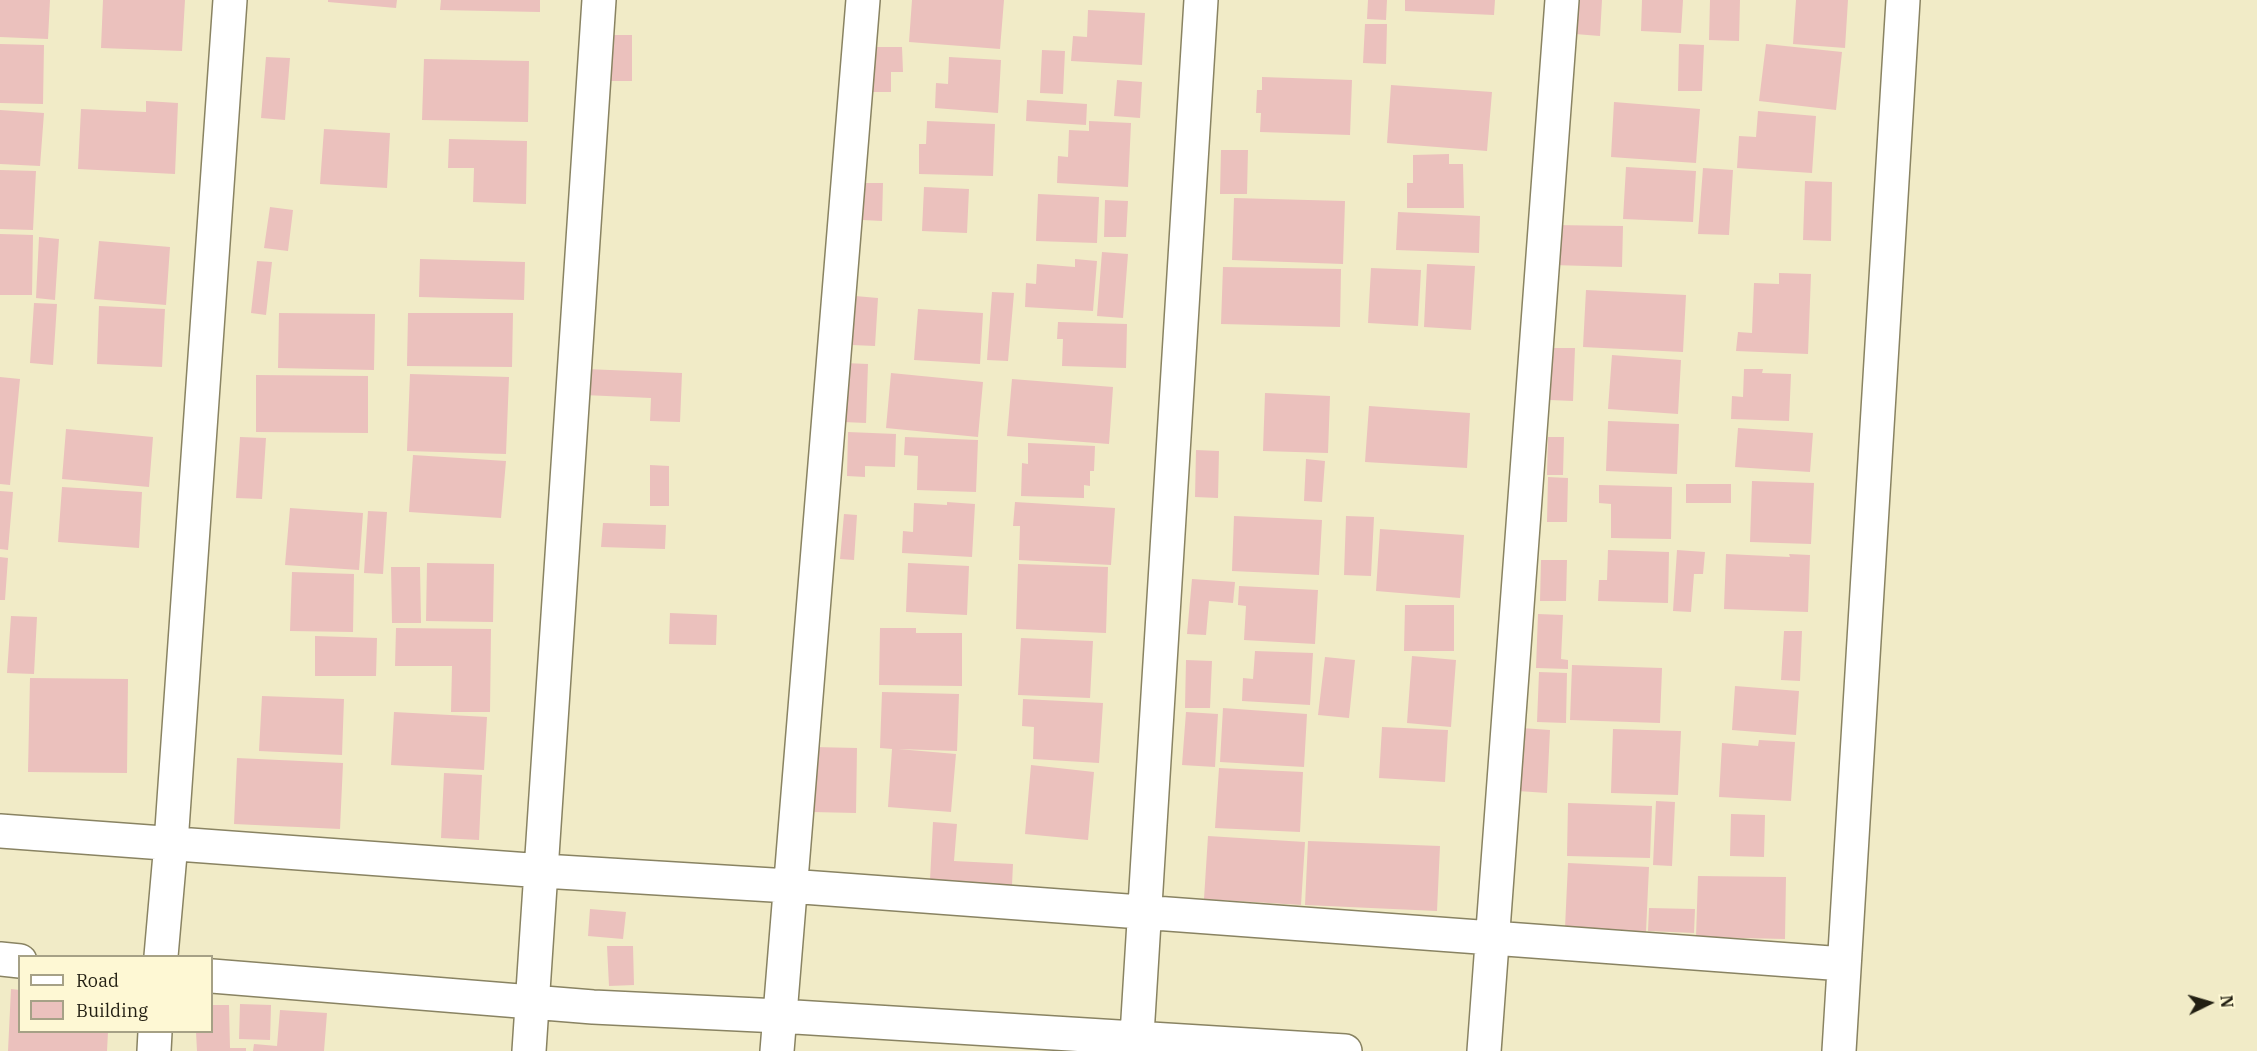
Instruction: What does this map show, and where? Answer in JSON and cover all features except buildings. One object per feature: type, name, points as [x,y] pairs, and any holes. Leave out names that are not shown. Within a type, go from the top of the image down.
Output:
[{"type":"street","points":[[161,955],[230,0]]},
{"type":"street","points":[[530,1051],[599,0]]},
{"type":"street","points":[[777,1051],[863,0]]},
{"type":"street","points":[[1136,1045],[1201,0]]},
{"type":"street","points":[[1484,1051],[1562,0]]},
{"type":"street","points":[[1839,1051],[1903,0]]},
{"type":"street","points":[[0,831],[543,871],[789,886],[1844,964]]},
{"type":"street","points":[[0,959],[18,961]]},
{"type":"street","points":[[213,976],[533,1003],[779,1016],[1136,1045],[1345,1051]]},
{"type":"street","points":[[154,1051],[155,1033]]}]
